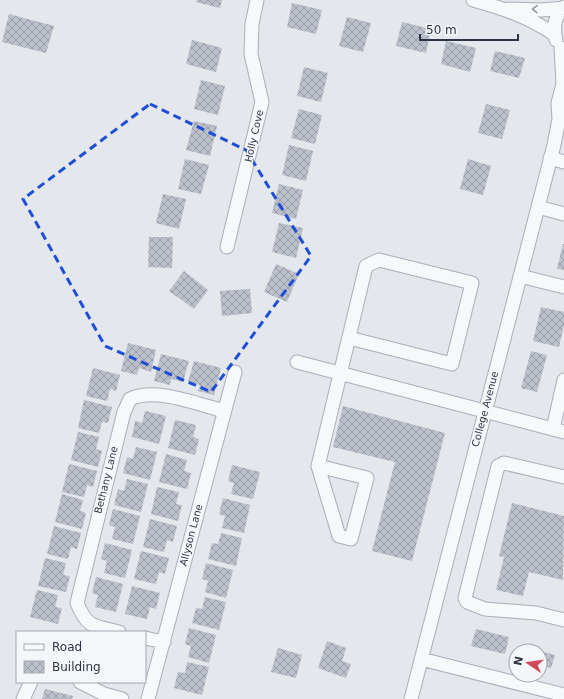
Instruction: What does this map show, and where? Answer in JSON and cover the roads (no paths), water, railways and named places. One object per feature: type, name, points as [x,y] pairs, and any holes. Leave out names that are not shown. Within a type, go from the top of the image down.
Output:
[{"type":"street","name":"Holly Cove","points":[[227,247],[262,102],[252,54],[252,24],[257,0]]},
{"type":"street","points":[[473,0],[507,9],[538,23],[555,35]]},
{"type":"street","points":[[507,9],[542,10],[564,7]]},
{"type":"street","points":[[555,35],[554,25],[556,17],[564,7]]},
{"type":"street","name":"College Avenue","points":[[410,699],[550,158],[559,146],[562,116],[558,103],[563,84],[564,71],[563,49],[555,35]]},
{"type":"street","points":[[550,158],[564,162]]},
{"type":"street","points":[[538,207],[564,214]]},
{"type":"street","points":[[318,466],[367,478],[351,539],[339,536],[318,466],[366,266],[379,260],[472,284],[452,364],[349,338]]},
{"type":"street","points":[[520,276],[564,287]]},
{"type":"street","points":[[297,362],[558,430],[564,380]]},
{"type":"street","name":"Allyson Lane","points":[[148,699],[234,372]]},
{"type":"street","name":"Bethany Lane","points":[[115,631],[94,626],[83,617],[77,603],[124,412],[130,398],[139,394],[152,394],[224,411]]},
{"type":"street","points":[[564,477],[504,463],[498,466],[465,598],[466,602],[485,609],[536,613],[564,620]]},
{"type":"street","points":[[146,638],[164,642]]},
{"type":"street","points":[[421,659],[564,695]]},
{"type":"street","points":[[23,699],[31,683]]},
{"type":"street","points":[[82,683],[104,694],[122,699]]}]
